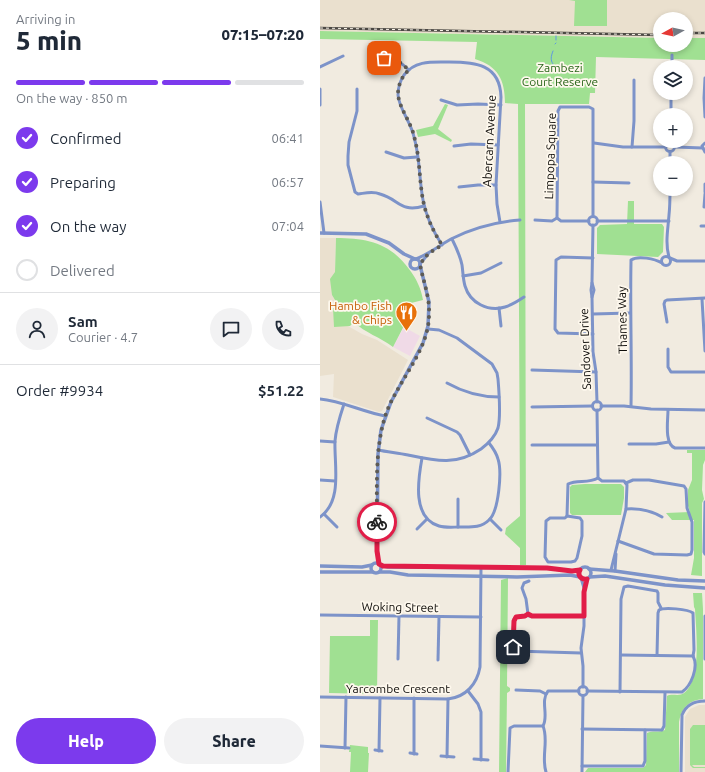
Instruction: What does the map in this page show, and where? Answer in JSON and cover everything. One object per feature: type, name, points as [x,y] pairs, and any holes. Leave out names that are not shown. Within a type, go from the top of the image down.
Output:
[{"type":"street","points":[[672,54],[672,60]]},
{"type":"street","points":[[320,67],[342,56]]},
{"type":"street","points":[[379,58],[398,61],[409,70],[400,82],[398,94],[401,105],[413,132],[424,206],[432,227],[442,245]]},
{"type":"street","name":"Abercarn Avenue","points":[[409,70],[417,64],[428,62],[470,62],[480,65],[490,71],[499,83],[501,105],[496,185],[500,222]]},
{"type":"street","points":[[705,78],[705,117]]},
{"type":"street","points":[[632,147],[634,121],[634,80]]},
{"type":"street","points":[[320,89],[320,104]]},
{"type":"street","points":[[357,89],[357,111],[349,142],[348,156],[348,165],[355,192],[358,194],[372,192],[381,194],[408,208],[424,206]]},
{"type":"street","points":[[441,100],[457,105],[501,105]]},
{"type":"street","name":"Limpopa Square","points":[[557,218],[559,109],[563,106],[592,108],[594,111],[593,216]]},
{"type":"street","points":[[594,143],[632,147],[653,147]]},
{"type":"street","points":[[704,143],[704,150],[693,147],[704,143]]},
{"type":"street","points":[[454,146],[471,144],[498,145]]},
{"type":"street","points":[[666,148],[670,152],[670,156]]},
{"type":"street","points":[[670,152],[675,148]]},
{"type":"street","points":[[386,152],[404,158],[417,157]]},
{"type":"street","points":[[593,182],[629,183]]},
{"type":"street","points":[[704,207],[705,184]]},
{"type":"street","points":[[459,187],[496,185]]},
{"type":"street","points":[[670,196],[667,250],[662,263],[665,265],[677,261],[705,261]]},
{"type":"street","points":[[320,202],[322,233],[366,234],[390,243],[404,254],[419,261],[429,302],[428,327],[423,343],[395,395],[385,418],[378,452],[377,551],[381,568],[379,572]]},
{"type":"street","points":[[588,221],[593,216],[596,217],[597,221]]},
{"type":"street","points":[[535,220],[552,221],[557,218],[561,221],[588,221],[593,225],[596,224],[597,221],[669,221]]},
{"type":"street","points":[[410,263],[411,261],[428,254],[452,239],[473,229],[500,222],[520,220]]},
{"type":"street","name":"Sandover Drive","points":[[593,225],[591,290],[594,359],[596,372],[596,402]]},
{"type":"street","points":[[452,239],[460,255],[466,290],[473,300],[487,307],[499,308],[510,305],[524,297]]},
{"type":"street","points":[[667,250],[670,257],[670,264]]},
{"type":"street","points":[[404,254],[411,267],[416,269],[423,279]]},
{"type":"street","points":[[416,269],[428,254]]},
{"type":"street","points":[[593,258],[561,257],[556,260],[555,328],[558,333],[593,334]]},
{"type":"street","points":[[663,258],[670,257],[677,261]]},
{"type":"street","name":"Thames Way","points":[[631,406],[631,260],[635,258],[657,260],[663,258]]},
{"type":"street","name":"Thames Way","points":[[657,260],[662,263]]},
{"type":"street","points":[[463,276],[481,273],[501,263]]},
{"type":"street","points":[[667,322],[664,304],[666,300],[703,299],[705,351]]},
{"type":"street","points":[[499,308],[501,326]]},
{"type":"street","points":[[593,314],[630,313]]},
{"type":"street","points":[[378,452],[406,455],[444,462],[457,460],[470,455],[489,443],[498,428],[498,379],[492,364],[458,338],[428,327]]},
{"type":"street","points":[[668,350],[668,367],[670,372],[705,372]]},
{"type":"street","points":[[532,370],[596,372]]},
{"type":"street","points":[[447,383],[471,394],[499,397]]},
{"type":"street","points":[[320,399],[344,404],[385,418]]},
{"type":"street","points":[[592,406],[593,403],[596,402],[601,406],[631,406],[668,410],[704,410]]},
{"type":"street","points":[[320,517],[324,514],[333,500],[335,490],[335,442],[337,424],[344,404]]},
{"type":"street","points":[[532,407],[592,406],[597,410]]},
{"type":"street","points":[[598,478],[596,445],[597,410],[600,409],[601,406]]},
{"type":"street","points":[[668,410],[668,442],[671,446],[675,448],[705,448]]},
{"type":"street","points":[[427,418],[457,432],[470,455]]},
{"type":"street","points":[[320,441],[335,442]]},
{"type":"street","points":[[629,444],[656,444],[668,442]]},
{"type":"street","points":[[422,458],[420,470],[420,502],[422,511],[427,519],[439,526],[479,526],[490,519],[497,504],[499,468],[497,455],[489,443]]},
{"type":"street","points":[[532,445],[596,445]]},
{"type":"street","points":[[598,478],[602,481],[622,481],[626,483],[633,480],[649,480],[683,486],[686,488],[687,508],[692,522],[691,554],[654,554],[618,541]]},
{"type":"street","points":[[567,516],[568,484],[577,481],[593,481],[598,478]]},
{"type":"street","points":[[320,480],[335,481]]},
{"type":"street","points":[[612,577],[616,550],[626,508],[626,483]]},
{"type":"street","points":[[458,499],[458,527]]},
{"type":"street","points":[[705,502],[705,554]]},
{"type":"street","points":[[626,508],[648,510],[662,517]]},
{"type":"street","points":[[324,514],[337,527]]},
{"type":"street","points":[[567,516],[580,518],[582,521],[582,536],[577,558],[575,561],[571,562],[548,562],[545,557],[546,521],[550,518],[565,518],[567,516]]},
{"type":"street","points":[[417,529],[427,519]]},
{"type":"street","points":[[490,519],[501,530]]},
{"type":"street","points":[[373,572],[371,568],[377,551]]},
{"type":"street","points":[[320,566],[362,567],[373,564],[387,567],[547,568],[572,571],[580,570],[584,567],[589,569],[613,570],[661,578],[705,581]]},
{"type":"street","name":"Yarcombe Crescent","points":[[320,697],[448,699],[458,697],[468,691],[476,681],[480,670],[481,568]]},
{"type":"street","points":[[546,694],[550,691],[579,691],[580,688],[583,687],[583,666],[581,653],[584,592],[591,573],[589,569]]},
{"type":"street","points":[[580,570],[578,574],[584,592]]},
{"type":"street","points":[[320,572],[390,572],[402,575],[481,576],[570,575],[580,578],[588,578],[598,575],[665,585],[705,588]]},
{"type":"street","points":[[528,614],[527,604],[521,585],[529,581]]},
{"type":"street","points":[[620,692],[621,599],[624,587],[628,586],[657,591],[658,602],[661,608]]},
{"type":"street","points":[[657,655],[658,610],[661,608]]},
{"type":"street","points":[[583,687],[586,688],[587,691],[684,691],[691,680],[694,671],[694,659],[692,656],[694,650],[693,612],[689,610],[661,608]]},
{"type":"street","points":[[581,653],[515,652],[513,647],[514,619],[516,617],[525,616],[528,614],[532,616],[584,616]]},
{"type":"street","name":"Woking Street","points":[[320,615],[480,617]]},
{"type":"street","points":[[398,659],[399,616]]},
{"type":"street","points":[[705,616],[705,659]]},
{"type":"street","points":[[438,660],[439,617]]},
{"type":"street","points":[[621,655],[692,656]]},
{"type":"street","points":[[516,690],[540,691],[546,694]]},
{"type":"street","points":[[468,691],[478,704],[481,712],[481,760]]},
{"type":"street","points":[[579,691],[583,696]]},
{"type":"street","points":[[582,772],[583,696],[587,691]]},
{"type":"street","points":[[582,729],[661,730],[664,728],[665,692]]},
{"type":"street","points":[[546,694],[545,721],[543,726],[545,731],[544,765],[546,772]]},
{"type":"street","points":[[345,748],[346,697]]},
{"type":"street","points":[[379,751],[380,698]]},
{"type":"street","points":[[413,754],[414,698]]},
{"type":"street","points":[[447,757],[448,699]]},
{"type":"street","points":[[681,772],[682,716],[690,705],[696,702],[705,701]]},
{"type":"street","points":[[508,772],[510,728],[514,726],[543,726]]},
{"type":"street","points":[[582,766],[643,766],[645,762],[645,730]]},
{"type":"street","points":[[320,746],[350,748]]},
{"type":"street","points":[[441,756],[454,758]]},
{"type":"street","points":[[474,759],[488,760]]},
{"type":"shaded area","points":[[320,0],[705,0],[705,38],[693,38],[693,12],[653,12],[653,38],[320,31]]},
{"type":"shaded area","points":[[320,238],[336,238],[335,272],[332,295],[335,300],[335,308],[348,326],[377,340],[408,360],[382,411],[379,412],[333,397],[334,374],[320,376]]},
{"type":"shaded area","points":[[404,327],[420,336],[410,356],[393,347]]},
{"type":"shaded area","points":[[699,705],[705,705],[705,772],[685,772],[685,717],[690,709]]},
{"type":"green space","points":[[569,0],[607,0],[607,26],[574,26],[575,1]]},
{"type":"green space","name":"Zambezi Court Reserve","points":[[320,31],[653,38],[653,52],[693,52],[693,38],[705,38],[705,60],[596,57],[595,93],[590,93],[589,104],[525,104],[526,565],[520,565],[520,548],[505,534],[506,528],[520,516],[518,104],[505,103],[504,87],[499,75],[495,70],[483,62],[475,59],[477,42],[320,39]]},
{"type":"green space","points":[[445,104],[448,105],[438,129],[452,140],[451,142],[435,134],[418,137],[416,130],[433,126]]},
{"type":"green space","points":[[628,201],[634,201],[634,224],[662,224],[664,227],[663,252],[658,257],[597,254],[597,228],[600,225],[627,224]]},
{"type":"green space","points":[[336,238],[368,241],[386,248],[402,260],[412,272],[421,291],[423,300],[411,303],[408,318],[393,347],[354,322],[350,326],[334,327],[333,308],[335,308],[335,300],[332,295],[330,279],[335,272]]},
{"type":"green space","points":[[687,450],[705,450],[702,490],[704,499],[702,503],[702,576],[691,575],[694,558],[694,520],[672,520],[666,513],[690,512],[688,506],[688,490],[692,480],[692,453],[687,453]]},
{"type":"green space","points":[[621,484],[624,487],[624,498],[621,515],[572,515],[570,513],[570,487],[572,485]]},
{"type":"green space","points":[[508,578],[507,686],[510,688],[510,691],[507,693],[506,772],[499,772],[501,580]]},
{"type":"green space","points":[[693,593],[702,593],[703,699],[694,701],[686,706],[680,717],[679,772],[585,772],[588,768],[643,768],[646,765],[647,733],[665,730],[667,696],[680,695],[684,693],[690,686],[693,677],[696,666],[697,641]]},
{"type":"green space","points":[[370,620],[378,620],[377,694],[329,693],[330,636],[370,636]]},
{"type":"green space","points":[[693,725],[705,725],[705,765],[692,765],[694,767],[705,768],[693,768],[690,765],[690,729]]},
{"type":"green space","points":[[350,745],[368,747],[368,772],[350,772]]},
{"type":"waterway","points":[[553,51],[551,58],[553,64],[562,73]]},
{"type":"railway","points":[[320,28],[653,35]]},
{"type":"railway","points":[[693,33],[705,33]]},
{"type":"way so far","points":[[377,522],[378,454],[381,430],[391,402],[423,343],[428,326],[429,302],[420,264],[428,254],[442,245],[427,216],[422,196],[414,136],[399,100],[398,91],[400,82],[409,70],[398,61],[384,58]]},
{"type":"place","name":"Hambo Fish & Chips","points":[[407,332]]},
{"type":"route","points":[[377,522],[377,551],[379,564],[383,566],[547,568],[572,571],[580,570],[578,574],[579,576],[585,580],[587,579],[584,592],[584,616],[529,616],[528,614],[525,616],[516,617],[514,619],[513,647]]}]
